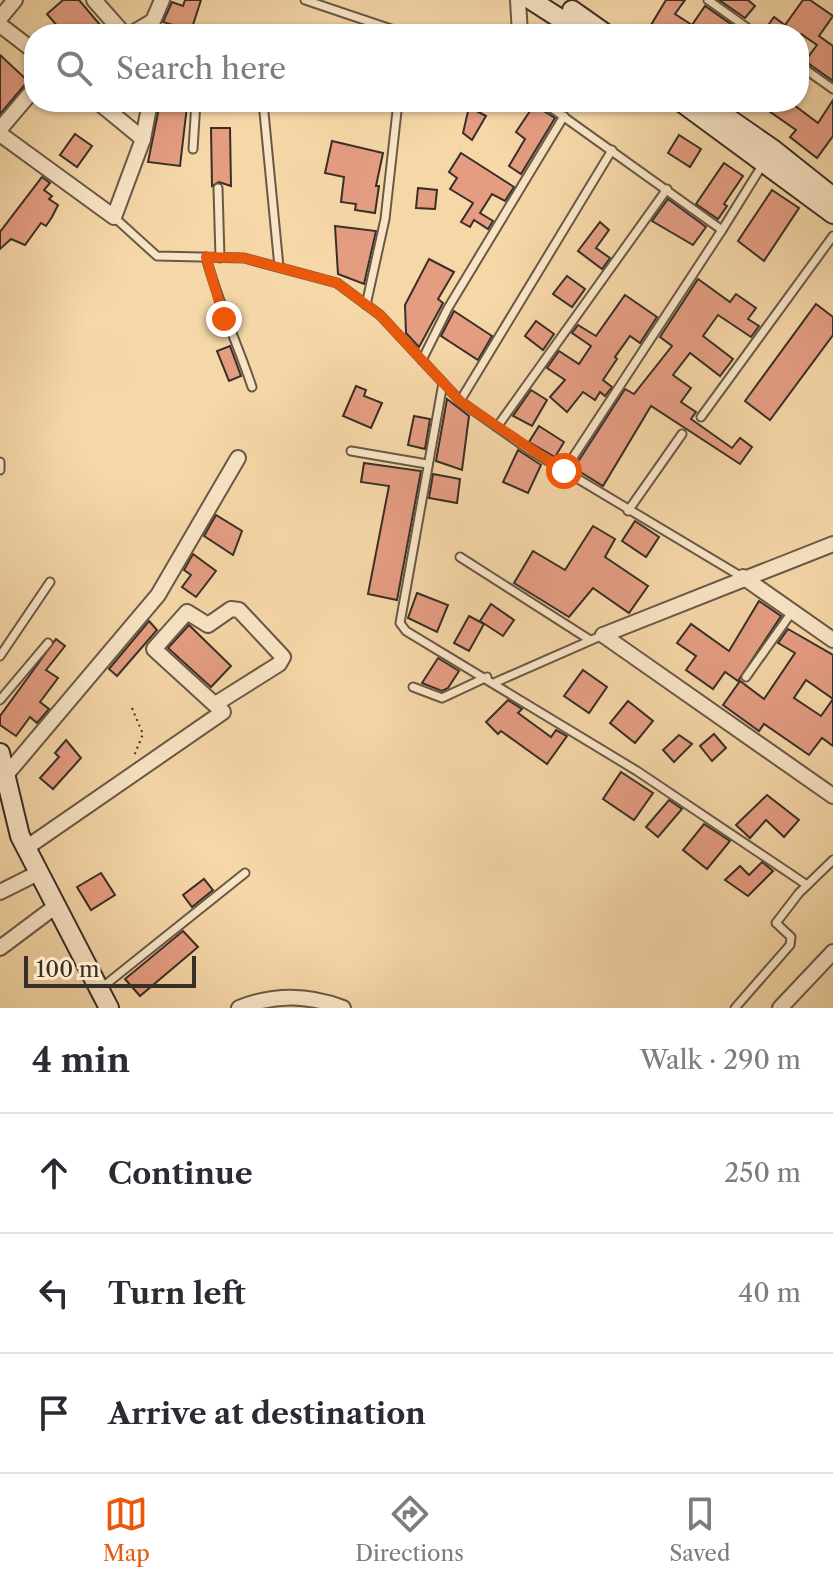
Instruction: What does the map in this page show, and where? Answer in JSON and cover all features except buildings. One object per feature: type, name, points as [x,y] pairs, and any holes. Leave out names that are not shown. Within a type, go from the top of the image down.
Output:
[{"type":"main road","points":[[531,0],[568,24]]},
{"type":"main road","points":[[556,0],[591,24]]},
{"type":"main road","points":[[698,112],[833,197]]},
{"type":"main road","points":[[717,112],[833,214]]},
{"type":"main road","points":[[0,753],[12,809],[26,848],[109,1008]]},
{"type":"street","points":[[0,18],[15,0]]},
{"type":"street","points":[[94,0],[115,24]]},
{"type":"street","points":[[148,24],[153,21],[162,0]]},
{"type":"street","points":[[518,0],[519,24]]},
{"type":"street","points":[[0,25],[24,43]]},
{"type":"street","points":[[24,101],[0,131],[114,217],[143,139],[148,112]]},
{"type":"street","points":[[110,112],[143,139]]},
{"type":"street","points":[[6,775],[158,595],[238,458]]},
{"type":"street","points":[[596,638],[743,577],[833,544]]},
{"type":"street","points":[[743,577],[833,639]]},
{"type":"street","points":[[26,848],[223,712],[217,703],[154,649],[187,612],[208,625],[231,609],[239,610],[283,657],[279,664],[217,703]]},
{"type":"street","points":[[596,638],[833,796]]},
{"type":"street","points":[[0,892],[38,873]]},
{"type":"street","points":[[0,948],[56,906]]},
{"type":"street","points":[[780,1008],[833,952]]},
{"type":"street","points":[[239,1008],[289,996],[325,1001],[343,1008]]},
{"type":"lane","points":[[305,0],[376,24]]},
{"type":"lane","points":[[708,0],[742,24]]},
{"type":"lane","points":[[809,72],[833,89]]},
{"type":"lane","points":[[193,149],[195,112]]},
{"type":"lane","points":[[264,112],[279,267]]},
{"type":"lane","points":[[366,305],[385,219],[397,112]]},
{"type":"lane","points":[[558,112],[722,230]]},
{"type":"lane","points":[[422,360],[448,308],[564,116]]},
{"type":"lane","points":[[460,401],[612,150]]},
{"type":"lane","points":[[564,471],[769,155]]},
{"type":"lane","points":[[218,188],[220,258]]},
{"type":"lane","points":[[497,427],[667,189]]},
{"type":"lane","points":[[114,217],[157,256],[244,258],[337,283],[366,305],[460,401],[628,511],[743,577]]},
{"type":"lane","points":[[701,417],[833,236]]},
{"type":"lane","points":[[206,257],[222,316],[237,341],[252,387]]},
{"type":"lane","points":[[443,383],[400,623],[406,631],[496,682],[807,885]]},
{"type":"lane","points":[[628,511],[682,434]]},
{"type":"lane","points":[[351,451],[427,464]]},
{"type":"lane","points":[[0,462],[0,470]]},
{"type":"lane","points":[[460,557],[596,638]]},
{"type":"lane","points":[[0,656],[50,582]]},
{"type":"lane","points":[[746,677],[792,612]]},
{"type":"lane","points":[[496,682],[596,638]]},
{"type":"lane","points":[[0,700],[48,643]]},
{"type":"lane","points":[[413,687],[442,698],[487,677]]},
{"type":"lane","points":[[735,1008],[790,945],[791,937],[776,923],[807,885],[833,860]]},
{"type":"lane","points":[[99,990],[245,873]]},
{"type":"path","points":[[126,780],[143,734],[132,708]]},
{"type":"route","points":[[224,319],[206,257],[244,258],[337,283],[380,315],[460,401],[564,471]]}]
